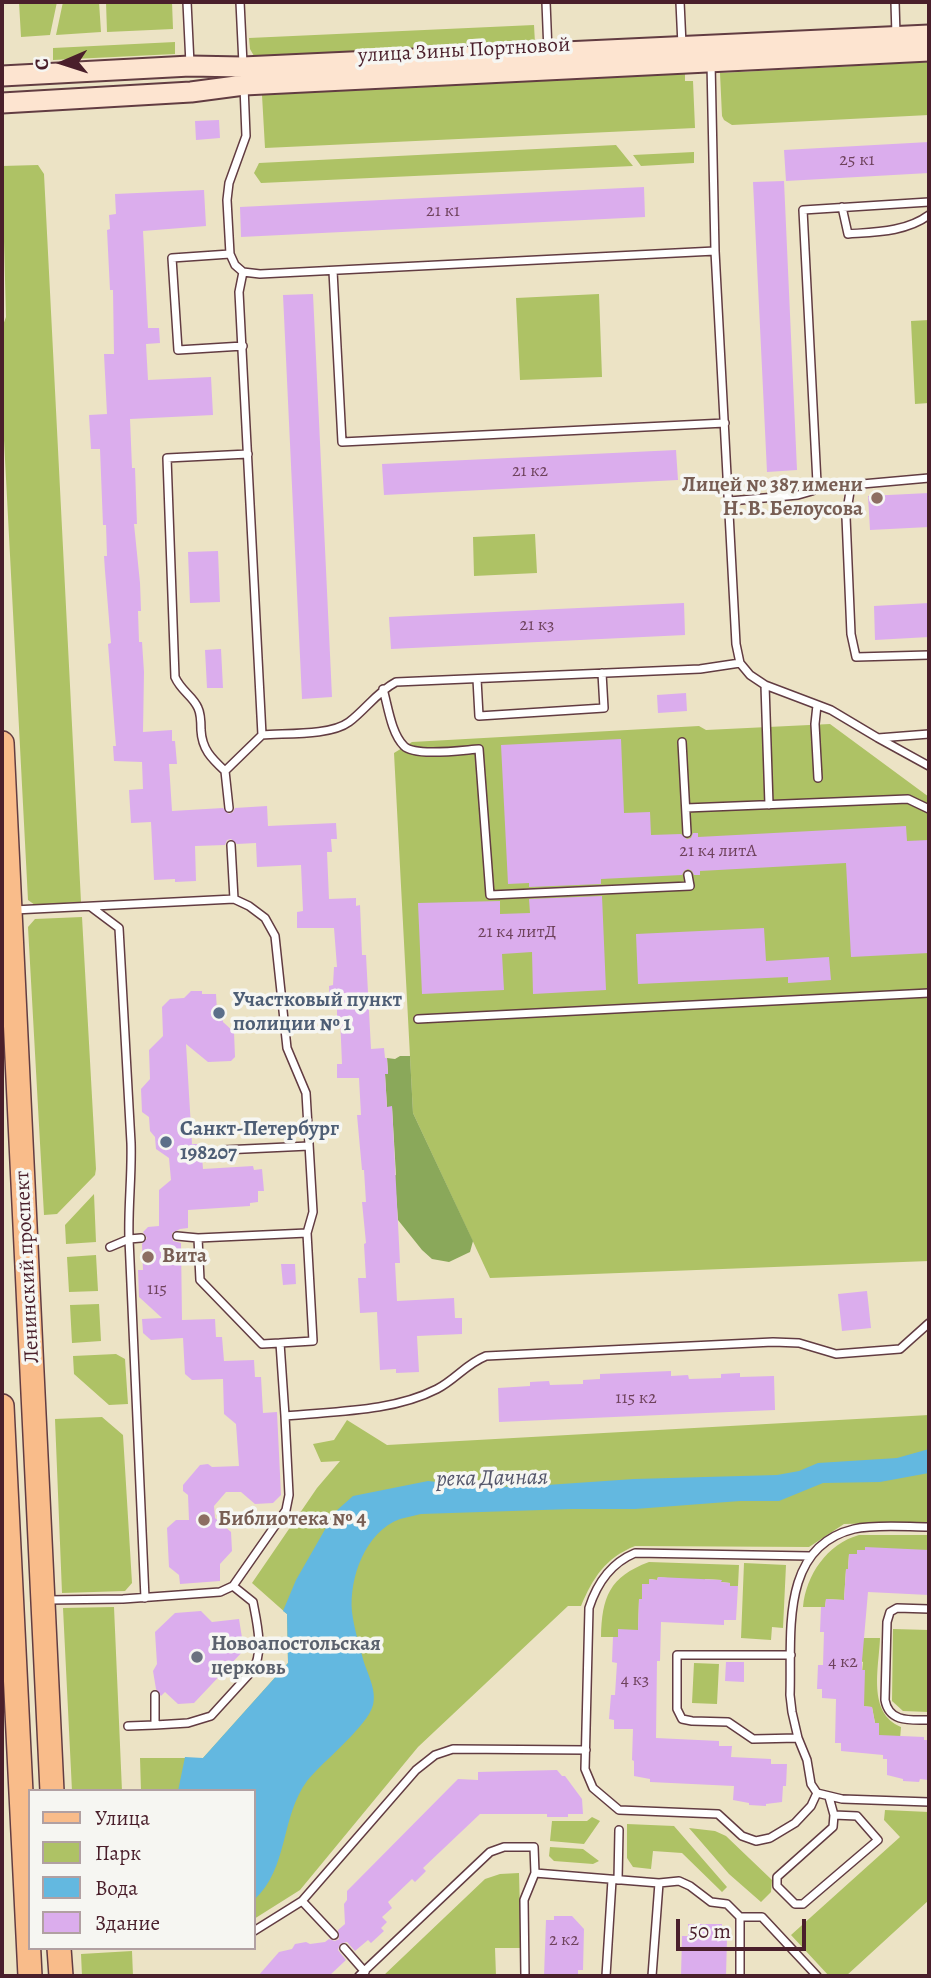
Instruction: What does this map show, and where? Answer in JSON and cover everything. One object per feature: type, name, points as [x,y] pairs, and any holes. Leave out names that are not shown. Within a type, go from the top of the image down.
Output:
[{"type":"main road","name":"улица Зины Портновой","points":[[2,76],[190,66],[244,76],[683,55],[929,35]]},
{"type":"main road","name":"улица Зины Портновой","points":[[711,53],[929,51]]},
{"type":"main road","name":"улица Зины Портновой","points":[[2,103],[191,92],[244,76],[548,52],[683,55]]},
{"type":"main road","name":"Ленинский проспект","points":[[2,743],[52,1789]]},
{"type":"main road","points":[[2,1406],[6,1580],[28,1943]]},
{"type":"main road","points":[[28,1950],[30,1976]]},
{"type":"main road","points":[[59,1950],[61,1976]]},
{"type":"lane","points":[[187,2],[190,66]]},
{"type":"lane","points":[[240,2],[246,136],[229,183],[227,200],[230,254],[234,265],[243,272],[260,274],[332,271],[715,251]]},
{"type":"lane","points":[[546,2],[548,52]]},
{"type":"lane","points":[[680,2],[683,55]]},
{"type":"lane","points":[[895,2],[896,36]]},
{"type":"lane","points":[[711,53],[715,251],[736,644],[740,663],[750,675],[765,685],[831,710],[929,766]]},
{"type":"lane","points":[[730,501],[798,495],[811,491],[817,483],[803,210],[929,202]]},
{"type":"lane","points":[[842,207],[848,234],[893,230],[921,222],[929,215]]},
{"type":"lane","points":[[230,254],[172,258],[177,350],[243,346]]},
{"type":"lane","points":[[332,271],[342,442],[725,423]]},
{"type":"lane","points":[[243,272],[239,292],[262,735]]},
{"type":"lane","points":[[229,808],[225,771],[208,756],[202,740],[200,711],[195,702],[180,689],[175,677],[167,458],[248,454]]},
{"type":"lane","points":[[929,478],[851,485],[846,517],[851,634],[856,657],[929,655]]},
{"type":"lane","points":[[225,771],[262,735],[341,727],[383,689],[396,682],[700,668],[740,663]]},
{"type":"lane","points":[[477,679],[479,716],[604,708],[602,673]]},
{"type":"lane","points":[[765,685],[769,805]]},
{"type":"lane","points":[[383,689],[397,734],[404,746],[414,752],[480,749],[490,895],[690,886],[688,875]]},
{"type":"lane","points":[[817,705],[818,778]]},
{"type":"lane","points":[[878,738],[929,734]]},
{"type":"lane","points":[[682,743],[687,833]]},
{"type":"lane","points":[[686,808],[908,799],[929,808]]},
{"type":"lane","points":[[231,845],[234,899]]},
{"type":"lane","points":[[10,911],[234,899],[265,918],[275,936],[287,1048],[306,1093],[313,1212],[307,1233],[313,1341],[262,1344],[200,1280],[198,1238]]},
{"type":"lane","points":[[91,906],[119,928],[131,1143],[129,1239],[145,1598]]},
{"type":"lane","points":[[418,1019],[929,993]]},
{"type":"lane","points":[[223,1150],[309,1146]]},
{"type":"lane","points":[[177,1236],[198,1238],[307,1233]]},
{"type":"lane","points":[[110,1247],[129,1239],[141,1238]]},
{"type":"lane","points":[[285,1416],[389,1406],[438,1388],[472,1362],[486,1356],[773,1342],[799,1343],[836,1354],[900,1349],[929,1323]]},
{"type":"lane","points":[[43,1600],[207,1594],[233,1586],[286,1510],[289,1495],[280,1343]]},
{"type":"lane","points":[[929,1527],[857,1528],[840,1533],[810,1556],[795,1587],[791,1655],[792,1712],[807,1760],[811,1784],[817,1793],[829,1797],[929,1802]]},
{"type":"lane","points":[[810,1556],[635,1553],[614,1565],[598,1587],[589,1608],[585,1769],[593,1788],[619,1810],[718,1814],[742,1836],[756,1841],[770,1838],[795,1823],[811,1806],[817,1793]]},
{"type":"lane","points":[[128,1726],[188,1723],[211,1716],[253,1670],[258,1661],[257,1622],[253,1602],[233,1586]]},
{"type":"lane","points":[[929,1609],[897,1608],[890,1612],[887,1622],[885,1700],[895,1717],[901,1720],[929,1720]]},
{"type":"lane","points":[[791,1655],[677,1655],[677,1709],[682,1719],[728,1722],[753,1739],[798,1738]]},
{"type":"lane","points":[[155,1695],[155,1725]]},
{"type":"lane","points":[[256,1930],[302,1901],[416,1770],[435,1755],[453,1749],[473,1748],[586,1750]]},
{"type":"lane","points":[[829,1797],[834,1815],[833,1826],[777,1877],[778,1886],[795,1904],[803,1904],[878,1840],[857,1816],[834,1815]]},
{"type":"lane","points":[[606,1976],[619,1830]]},
{"type":"lane","points":[[344,1948],[362,1974],[490,1852],[504,1847],[534,1847],[535,1873],[524,1900],[525,1976]]},
{"type":"lane","points":[[535,1873],[659,1883],[679,1881],[711,1902],[727,1904],[740,1917],[740,1976]]},
{"type":"lane","points":[[652,1976],[659,1883]]},
{"type":"lane","points":[[302,1901],[334,1934]]},
{"type":"lane","points":[[740,1917],[762,1917],[817,1976]]},
{"type":"green space","points":[[19,2],[57,2],[50,35],[21,37]]},
{"type":"green space","points":[[63,2],[99,2],[101,32],[56,35]]},
{"type":"green space","points":[[106,2],[172,2],[173,29],[107,32]]},
{"type":"green space","points":[[534,25],[535,43],[254,56],[249,38]]},
{"type":"green space","points":[[175,42],[175,54],[53,60],[53,48]]},
{"type":"green space","points":[[929,62],[929,115],[732,125],[722,116],[720,73]]},
{"type":"green space","points":[[685,74],[685,81],[693,81],[695,128],[265,148],[262,95]]},
{"type":"green space","points":[[616,145],[633,166],[261,183],[254,173],[259,163]]},
{"type":"green space","points":[[694,152],[694,163],[641,166],[633,155]]},
{"type":"green space","points":[[38,165],[44,174],[81,902],[35,905],[28,900],[2,402],[2,328],[6,317],[2,166]]},
{"type":"green space","points":[[599,294],[602,377],[520,380],[516,298]]},
{"type":"green space","points":[[929,320],[929,403],[915,404],[911,321]]},
{"type":"green space","points":[[535,534],[537,573],[474,576],[473,537]]},
{"type":"green space","points":[[830,724],[929,797],[929,1261],[490,1278],[413,1113],[394,753],[412,742],[699,726],[706,730]]},
{"type":"green space","points":[[82,917],[96,1169],[95,1175],[57,1214],[44,1215],[28,927],[35,919]]},
{"type":"green space","points":[[410,1056],[413,1113],[473,1241],[470,1252],[449,1262],[432,1259],[398,1220],[396,1194],[390,1176],[396,1175],[392,1107],[387,1107],[385,1074],[388,1073],[387,1058],[395,1059]]},
{"type":"green space","points":[[94,1194],[96,1242],[66,1244],[65,1225]]},
{"type":"green space","points":[[96,1255],[98,1291],[69,1292],[67,1257]]},
{"type":"green space","points":[[99,1304],[101,1341],[72,1343],[70,1305]]},
{"type":"green space","points":[[116,1354],[125,1359],[128,1404],[109,1405],[74,1374],[73,1356]]},
{"type":"green space","points":[[929,1415],[929,1522],[844,1524],[809,1547],[635,1546],[616,1556],[601,1570],[581,1606],[568,1606],[418,1747],[300,1890],[256,1918],[256,1789],[141,1789],[140,1758],[203,1758],[288,1663],[287,1614],[252,1583],[317,1488],[340,1461],[321,1462],[313,1444],[334,1440],[347,1420],[387,1445]]},
{"type":"green space","points":[[102,1417],[123,1435],[132,1583],[125,1591],[62,1593],[55,1419]]},
{"type":"green space","points":[[859,1535],[929,1535],[929,1550],[857,1550],[857,1554],[849,1554],[844,1600],[826,1599],[825,1607],[803,1607],[809,1584],[820,1562],[837,1546]]},
{"type":"green space","points":[[649,1562],[739,1565],[738,1586],[730,1586],[730,1583],[721,1580],[705,1579],[705,1582],[658,1577],[657,1580],[650,1579],[649,1584],[642,1584],[638,1630],[618,1630],[618,1637],[601,1637],[603,1611],[610,1590],[625,1574]]},
{"type":"green space","points":[[744,1563],[786,1565],[783,1628],[772,1627],[771,1640],[741,1638]]},
{"type":"green space","points":[[114,1607],[122,1789],[72,1789],[63,1608]]},
{"type":"green space","points":[[893,1629],[929,1630],[929,1712],[903,1711],[892,1701]]},
{"type":"green space","points":[[861,1638],[880,1638],[877,1676],[879,1701],[890,1720],[901,1727],[900,1739],[879,1738],[879,1723],[875,1723],[872,1707],[859,1706],[863,1662],[860,1661]]},
{"type":"green space","points":[[694,1663],[719,1664],[717,1704],[692,1703]]},
{"type":"green space","points":[[885,1810],[929,1812],[929,1900],[846,1976],[829,1976],[791,1935],[900,1837],[884,1820]]},
{"type":"green space","points":[[592,1817],[600,1821],[584,1844],[550,1841],[552,1821],[587,1821]]},
{"type":"green space","points":[[627,1824],[674,1826],[727,1887],[722,1892],[682,1853],[653,1851],[651,1869],[633,1867],[627,1858]]},
{"type":"green space","points":[[689,1828],[715,1831],[726,1836],[772,1880],[771,1892],[761,1902],[729,1874]]},
{"type":"green space","points":[[550,1847],[583,1849],[599,1861],[593,1864],[554,1861],[549,1856]]},
{"type":"green space","points":[[519,1873],[521,1948],[495,1948],[496,1976],[383,1976],[485,1879],[500,1874]]},
{"type":"green space","points":[[132,1951],[133,1976],[82,1976],[81,1954]]},
{"type":"water","points":[[929,1449],[929,1473],[880,1482],[823,1483],[779,1501],[740,1501],[635,1509],[421,1514],[400,1519],[377,1534],[369,1545],[353,1585],[353,1618],[373,1688],[373,1705],[363,1723],[314,1773],[298,1795],[273,1873],[256,1898],[256,1789],[178,1789],[185,1757],[203,1758],[288,1663],[287,1614],[283,1611],[296,1580],[335,1512],[353,1496],[428,1481],[518,1487],[634,1479],[777,1475],[799,1471],[818,1463],[897,1458]]},
{"type":"building","points":[[219,120],[220,138],[196,140],[195,121]]},
{"type":"building","points":[[929,142],[929,173],[786,181],[784,150]]},
{"type":"building","points":[[784,181],[797,470],[767,472],[753,182]]},
{"type":"building","points":[[644,187],[645,217],[241,237],[240,207]]},
{"type":"building","points":[[204,190],[206,226],[143,231],[148,328],[159,328],[160,343],[146,344],[148,380],[211,377],[213,415],[130,419],[132,468],[135,468],[137,524],[134,524],[140,583],[139,642],[142,642],[144,672],[143,732],[172,730],[177,764],[169,764],[172,811],[223,808],[229,814],[235,808],[267,806],[268,826],[336,823],[337,839],[331,839],[332,852],[327,852],[329,899],[356,898],[356,906],[360,905],[362,955],[366,955],[371,1049],[384,1048],[387,1058],[387,1107],[392,1106],[400,1263],[395,1263],[397,1301],[454,1298],[455,1318],[462,1318],[462,1334],[417,1336],[419,1372],[396,1373],[396,1369],[380,1370],[377,1312],[360,1313],[358,1278],[366,1278],[362,1202],[366,1202],[357,1115],[361,1115],[359,1078],[337,1078],[337,1064],[342,1064],[340,1016],[337,1016],[337,1005],[330,1005],[329,986],[333,985],[334,967],[337,967],[334,928],[297,928],[297,912],[303,911],[301,865],[257,867],[256,843],[237,844],[231,839],[227,840],[225,845],[195,846],[196,881],[154,880],[151,822],[131,823],[129,790],[143,789],[142,762],[114,761],[113,746],[116,746],[108,644],[111,643],[104,556],[107,556],[106,525],[103,525],[100,449],[91,449],[89,415],[107,414],[104,354],[114,354],[113,290],[110,290],[107,230],[110,229],[109,215],[116,214],[115,194]]},
{"type":"building","points":[[313,294],[332,697],[302,699],[283,295]]},
{"type":"building","points":[[676,450],[678,480],[384,495],[382,464]]},
{"type":"building","points":[[929,493],[929,527],[870,530],[868,496]]},
{"type":"building","points":[[218,551],[220,602],[190,603],[188,552]]},
{"type":"building","points":[[684,603],[685,635],[391,649],[389,617]]},
{"type":"building","points":[[929,603],[929,637],[875,640],[874,606]]},
{"type":"building","points":[[221,649],[223,688],[207,688],[205,650]]},
{"type":"building","points":[[686,693],[687,711],[658,713],[657,695]]},
{"type":"building","points":[[621,739],[624,813],[650,812],[651,835],[681,834],[687,839],[691,838],[693,833],[698,833],[698,837],[906,826],[907,841],[929,840],[929,953],[851,957],[846,863],[700,871],[700,875],[694,875],[688,869],[682,875],[601,879],[601,884],[529,887],[529,883],[508,884],[501,745]]},
{"type":"building","points":[[602,896],[606,990],[533,994],[532,952],[502,954],[504,990],[422,994],[418,903],[500,901],[500,914],[530,913],[529,899]]},
{"type":"building","points":[[764,928],[766,961],[829,957],[831,980],[788,983],[788,977],[638,984],[636,934]]},
{"type":"building","points":[[191,991],[216,994],[217,1011],[222,1011],[223,1022],[234,1032],[235,1057],[231,1061],[208,1062],[186,1044],[192,1144],[201,1144],[203,1169],[253,1166],[254,1170],[262,1169],[264,1191],[258,1191],[258,1202],[250,1203],[250,1206],[188,1210],[188,1228],[172,1233],[173,1241],[181,1243],[182,1320],[215,1319],[216,1337],[222,1337],[224,1361],[254,1360],[255,1377],[261,1377],[263,1413],[277,1412],[281,1495],[273,1503],[255,1504],[241,1492],[226,1492],[214,1506],[215,1518],[231,1532],[232,1551],[220,1564],[220,1581],[180,1584],[179,1575],[169,1567],[167,1528],[176,1520],[189,1520],[188,1495],[183,1491],[183,1485],[200,1465],[239,1466],[236,1424],[224,1414],[223,1379],[192,1380],[185,1374],[183,1338],[151,1340],[143,1333],[142,1319],[162,1318],[139,1297],[138,1270],[143,1270],[142,1244],[147,1238],[143,1232],[148,1227],[159,1226],[159,1190],[171,1180],[169,1158],[156,1149],[149,1117],[142,1112],[141,1089],[150,1079],[149,1050],[163,1036],[162,1007],[170,999],[184,998]]},
{"type":"building","points":[[281,1264],[295,1264],[296,1284],[283,1285]]},
{"type":"building","points":[[867,1291],[871,1328],[842,1331],[838,1294]]},
{"type":"building","points":[[671,1371],[671,1376],[688,1375],[689,1379],[721,1378],[721,1374],[740,1373],[740,1377],[774,1376],[775,1410],[499,1422],[498,1388],[530,1386],[530,1382],[549,1381],[550,1385],[583,1384],[583,1380],[600,1379],[600,1374]]},
{"type":"building","points":[[865,1547],[929,1550],[929,1595],[868,1592],[862,1661],[862,1670],[865,1670],[864,1706],[872,1707],[875,1723],[879,1723],[879,1735],[924,1737],[924,1740],[929,1740],[928,1780],[903,1781],[887,1775],[887,1759],[883,1759],[883,1755],[841,1751],[841,1743],[835,1743],[836,1699],[822,1698],[822,1689],[817,1689],[818,1665],[823,1665],[824,1632],[820,1632],[821,1607],[825,1607],[826,1599],[844,1600],[849,1554],[857,1554],[857,1550],[865,1550]]},
{"type":"building","points":[[658,1577],[722,1580],[721,1582],[730,1583],[730,1586],[738,1586],[736,1620],[724,1620],[724,1625],[661,1622],[660,1661],[657,1661],[656,1738],[719,1741],[719,1746],[732,1746],[731,1757],[771,1759],[771,1764],[787,1764],[782,1802],[766,1806],[749,1805],[733,1800],[734,1786],[650,1782],[650,1779],[634,1776],[633,1729],[614,1729],[614,1720],[609,1719],[611,1695],[615,1695],[617,1663],[612,1662],[613,1637],[618,1637],[618,1629],[638,1630],[642,1584],[649,1584],[649,1579],[657,1580]]},
{"type":"building","name":"Новоапостольская церковь","points":[[201,1611],[212,1622],[239,1619],[244,1650],[194,1703],[178,1704],[165,1692],[161,1696],[156,1689],[153,1671],[157,1664],[155,1632],[175,1613]]},
{"type":"building","points":[[726,1662],[744,1662],[744,1682],[725,1681]]},
{"type":"building","points":[[557,1770],[565,1776],[582,1799],[583,1814],[547,1817],[547,1814],[480,1814],[423,1868],[426,1871],[415,1882],[412,1879],[388,1902],[392,1908],[382,1917],[387,1922],[381,1928],[384,1931],[371,1943],[368,1940],[355,1951],[347,1942],[340,1944],[338,1950],[346,1960],[329,1976],[258,1976],[279,1952],[292,1949],[295,1944],[339,1939],[338,1930],[345,1924],[344,1904],[347,1891],[458,1779],[478,1780],[478,1772]]},
{"type":"building","points":[[554,1916],[572,1916],[584,1929],[583,1970],[578,1970],[578,1976],[544,1976],[546,1920],[554,1920]]},
{"type":"building","points":[[688,1924],[722,1924],[722,1938],[727,1938],[726,1976],[681,1976],[682,1936],[688,1936]]},
{"type":"place","name":"Лицей № 387 имени Н. В. Белоусова","points":[[877,498]]},
{"type":"place","name":"Участковый пункт полиции № 1","points":[[219,1013]]},
{"type":"place","name":"Санкт-Петербург 198207","points":[[166,1142]]},
{"type":"place","name":"Вита","points":[[148,1257]]},
{"type":"place","name":"Библиотека № 4","points":[[204,1520]]},
{"type":"place","name":"Новоапостольская церковь","points":[[197,1657]]},
{"type":"water label","name":"река Дачная","points":[[492,1479]]}]
